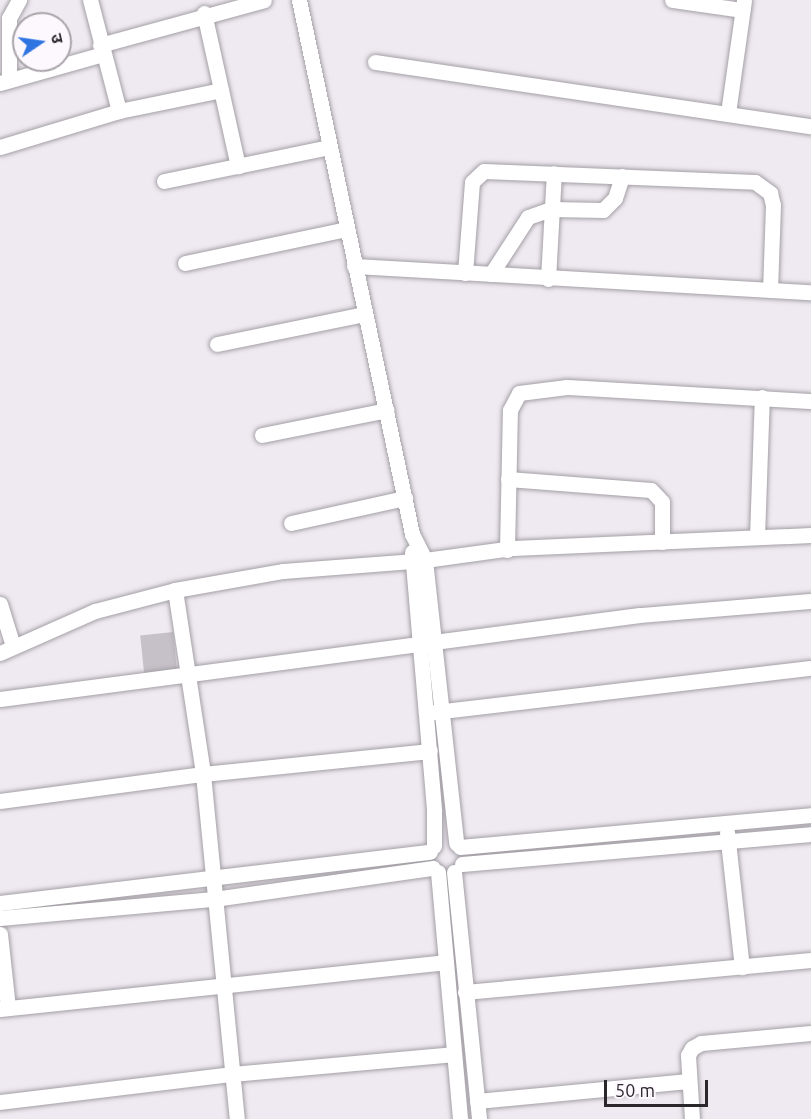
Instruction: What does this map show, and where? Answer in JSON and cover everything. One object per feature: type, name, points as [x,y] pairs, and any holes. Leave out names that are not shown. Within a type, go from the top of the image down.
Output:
[{"type":"street","points":[[90,0],[101,50],[119,111]]},
{"type":"street","points":[[14,1],[9,18],[4,82],[204,13],[264,0]]},
{"type":"street","points":[[299,0],[418,561],[433,711],[458,845],[465,992],[479,1119]]},
{"type":"street","points":[[672,0],[743,5],[728,113]]},
{"type":"street","points":[[204,13],[238,166]]},
{"type":"street","points":[[375,62],[811,126]]},
{"type":"street","points":[[0,147],[119,111],[221,90]]},
{"type":"street","points":[[164,181],[329,147]]},
{"type":"street","points":[[465,273],[471,182],[476,176],[495,169],[756,182],[770,193],[773,205],[770,290]]},
{"type":"street","points":[[548,279],[550,209],[554,173]]},
{"type":"street","points":[[491,274],[521,224],[534,213],[550,209],[603,210],[615,198],[622,176]]},
{"type":"street","points":[[185,263],[346,229]]},
{"type":"street","points":[[354,266],[548,279],[811,292]]},
{"type":"street","points":[[217,344],[365,314]]},
{"type":"street","points":[[507,550],[510,410],[519,393],[567,387],[811,401]]},
{"type":"street","points":[[757,537],[762,397]]},
{"type":"street","points":[[262,435],[387,410]]},
{"type":"street","points":[[508,479],[651,490],[662,502],[662,542]]},
{"type":"street","points":[[291,523],[405,498]]},
{"type":"street","points":[[0,604],[7,650],[95,611],[175,590],[283,571],[418,561],[507,550],[811,535]]},
{"type":"street","points":[[175,590],[191,676],[203,774],[237,1119]]},
{"type":"street","points":[[0,699],[191,676],[640,615],[811,601]]},
{"type":"street","points":[[433,711],[811,668]]},
{"type":"street","points":[[433,711],[430,751],[432,849],[460,1119]]},
{"type":"street","points":[[0,801],[203,774],[430,751]]},
{"type":"street","points":[[0,903],[213,881],[432,849],[443,841],[458,845],[811,815]]},
{"type":"street","points":[[726,823],[742,967]]},
{"type":"street","points":[[0,918],[214,899],[435,870],[811,834]]},
{"type":"street","points":[[0,934],[4,1008],[223,987],[445,962]]},
{"type":"street","points":[[465,992],[811,960]]},
{"type":"street","points":[[692,1119],[688,1055],[701,1043],[811,1033]]},
{"type":"street","points":[[0,1102],[231,1074],[453,1054]]},
{"type":"street","points":[[477,1101],[688,1081]]},
{"type":"building","points":[[173,632],[177,671],[144,674],[140,635]]}]
